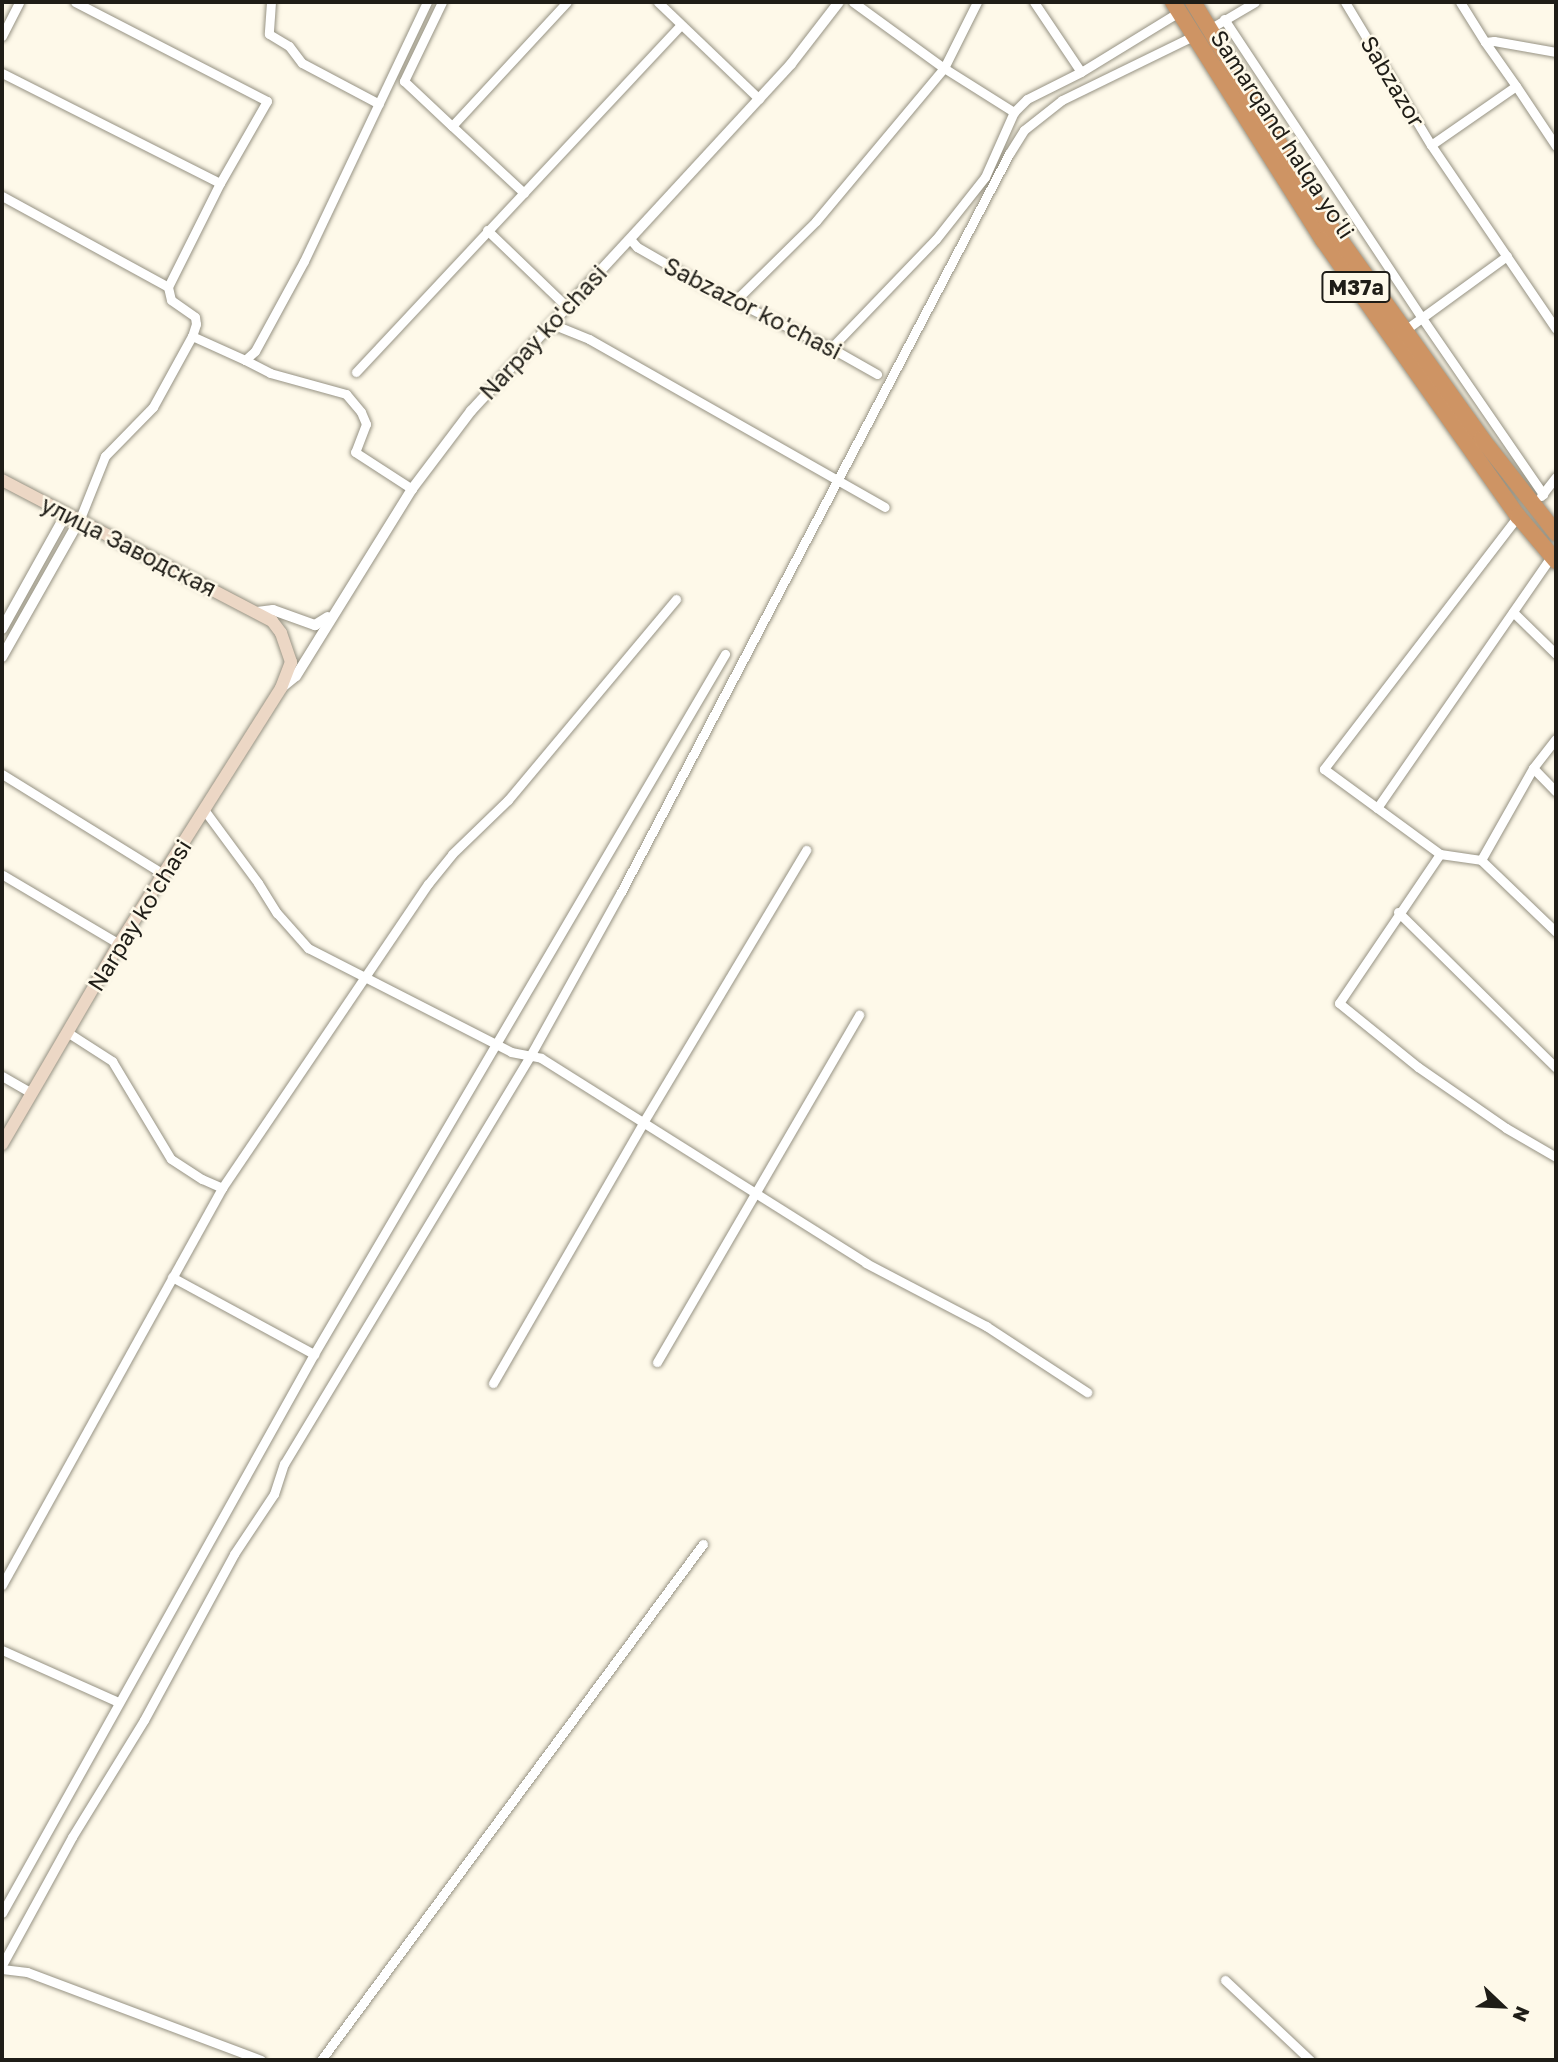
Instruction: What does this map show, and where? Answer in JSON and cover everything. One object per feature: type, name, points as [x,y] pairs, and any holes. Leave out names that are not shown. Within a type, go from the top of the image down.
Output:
[{"type":"highway","name":"Samarqand halqa yoʻli","points":[[1194,2],[1217,24],[1326,220],[1405,330],[1538,500],[1556,533]]},
{"type":"highway","name":"Samarqand halqa yoʻli","points":[[1176,7],[1323,240],[1518,516],[1554,558]]},
{"type":"main road","name":"улица Заводская","points":[[2,480],[257,612],[272,621],[287,646]]},
{"type":"main road","name":"Narpay ko'chasi","points":[[2,1144],[119,943],[281,688],[290,662],[287,646]]},
{"type":"street","points":[[2,36],[19,2]]},
{"type":"street","points":[[2,657],[79,521],[105,456],[153,407],[192,337],[197,324],[195,317],[167,295],[168,287],[220,183],[267,102],[75,2]]},
{"type":"street","points":[[271,2],[269,34],[289,46],[302,63],[379,104]]},
{"type":"street","points":[[245,360],[255,351],[304,261],[427,2]]},
{"type":"street","points":[[442,2],[404,81],[524,193]]},
{"type":"street","points":[[452,126],[567,2]]},
{"type":"street","points":[[659,2],[680,26],[759,99]]},
{"type":"street","name":"Narpay ko'chasi","points":[[281,688],[296,676],[412,489],[471,411],[759,99],[839,2]]},
{"type":"street","points":[[853,2],[944,68],[1014,112]]},
{"type":"street","points":[[736,300],[816,221],[944,68],[977,2]]},
{"type":"street","points":[[1034,2],[1081,72]]},
{"type":"street","points":[[1255,2],[1217,24],[1422,318],[1538,500],[1556,477]]},
{"type":"street","name":"Sabzazor","points":[[1345,2],[1431,145],[1516,86]]},
{"type":"street","points":[[1460,2],[1556,146]]},
{"type":"street","points":[[831,348],[936,239],[985,177],[1014,112],[1027,99],[1081,72],[1176,7]]},
{"type":"street","points":[[356,372],[680,26]]},
{"type":"street","points":[[261,2060],[27,1972],[2,1967],[65,1849],[144,1720],[234,1554],[274,1494],[284,1464],[530,1056],[671,800],[757,630],[839,482],[1009,154],[1024,130],[1062,100],[1193,36]]},
{"type":"street","points":[[1485,42],[1556,52]]},
{"type":"street","points":[[2,73],[220,183]]},
{"type":"street","points":[[1431,145],[1556,329]]},
{"type":"street","points":[[2,196],[168,287]]},
{"type":"street","points":[[487,230],[566,306]]},
{"type":"street","name":"Sabzazor ko'chasi","points":[[630,239],[637,247],[877,374]]},
{"type":"street","points":[[1405,330],[1507,256]]},
{"type":"street","points":[[547,328],[557,326],[589,339],[885,507]]},
{"type":"street","points":[[192,337],[270,373],[346,394],[361,412],[366,424],[355,452],[412,489]]},
{"type":"street","points":[[2,629],[66,514]]},
{"type":"street","points":[[1518,516],[1324,769],[1440,855],[1481,859],[1556,932]]},
{"type":"street","points":[[1377,808],[1513,612],[1554,558]]},
{"type":"street","points":[[2,1585],[222,1188],[366,977],[452,854],[508,800],[676,599]]},
{"type":"street","name":"улица Заводская","points":[[257,612],[273,610],[314,625],[322,623],[338,608]]},
{"type":"street","points":[[1513,612],[1556,654]]},
{"type":"street","points":[[2,1913],[314,1354],[495,1043],[595,880],[725,654]]},
{"type":"street","points":[[1481,859],[1533,768],[1556,739]]},
{"type":"street","points":[[1533,768],[1556,792]]},
{"type":"street","points":[[2,774],[163,874]]},
{"type":"street","points":[[205,811],[292,933],[308,948],[495,1043],[541,1058],[866,1263],[986,1326],[1087,1392]]},
{"type":"street","points":[[493,1383],[644,1121],[806,850]]},
{"type":"street","points":[[1440,855],[1398,912],[1339,1003],[1418,1067],[1506,1128],[1556,1157]]},
{"type":"street","points":[[3,875],[119,943]]},
{"type":"street","points":[[1398,912],[1556,1068]]},
{"type":"street","points":[[657,1362],[859,1015]]},
{"type":"street","points":[[67,1032],[112,1061],[171,1158],[202,1179],[222,1188]]},
{"type":"street","points":[[2,1076],[31,1093]]},
{"type":"street","points":[[172,1277],[314,1354]]},
{"type":"street","points":[[323,2060],[703,1544]]},
{"type":"street","points":[[2,1650],[118,1702]]},
{"type":"street","points":[[1225,1980],[1310,2060]]}]
